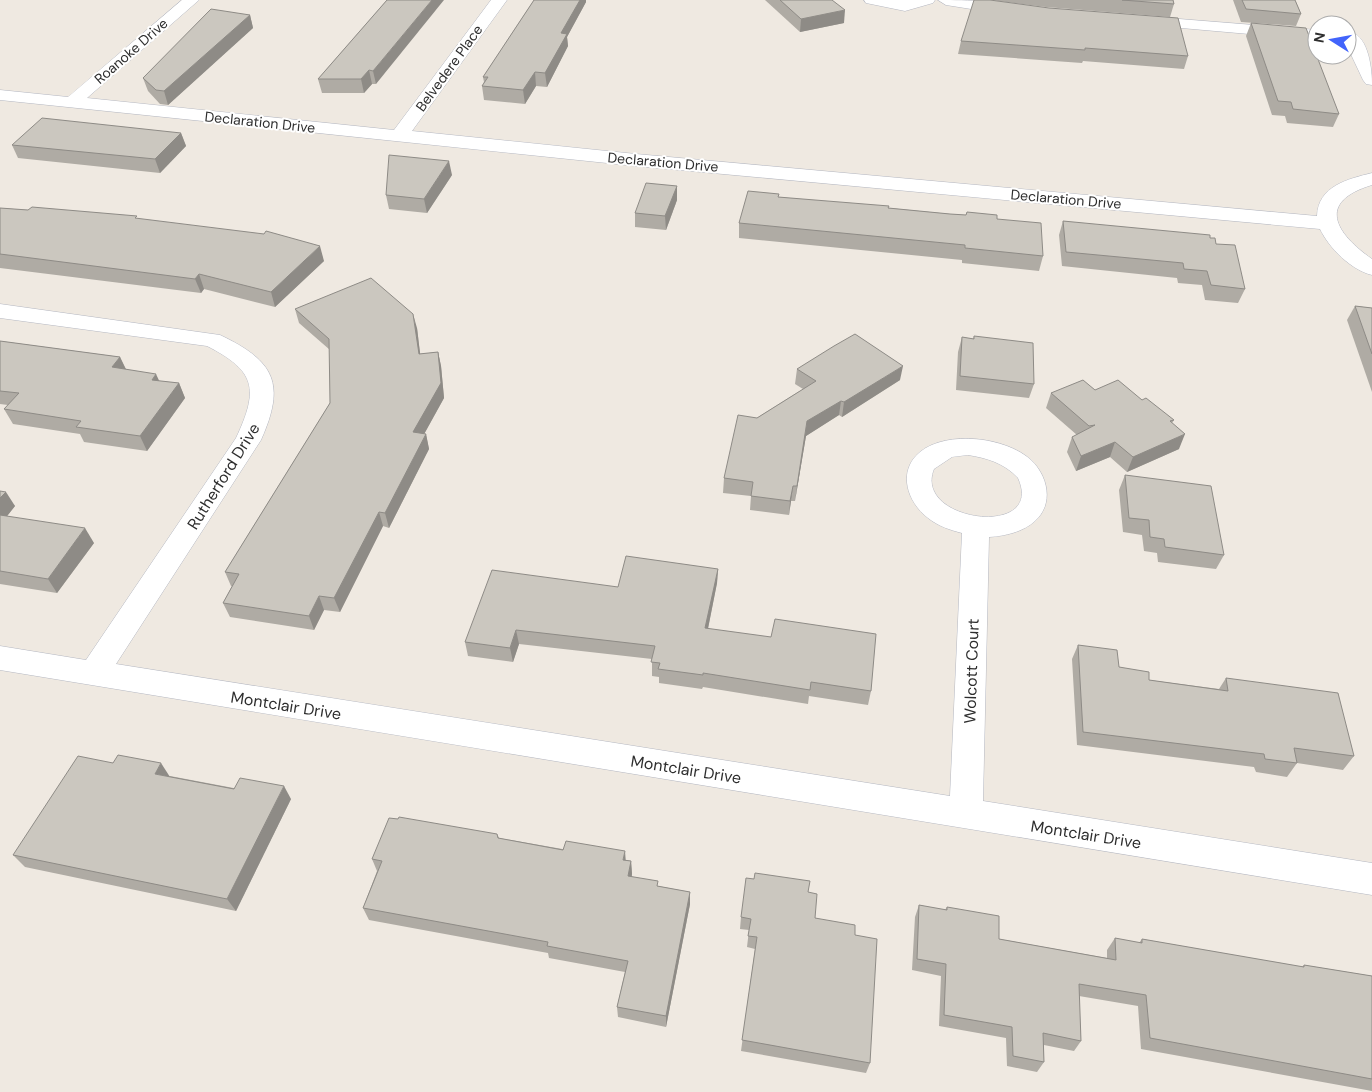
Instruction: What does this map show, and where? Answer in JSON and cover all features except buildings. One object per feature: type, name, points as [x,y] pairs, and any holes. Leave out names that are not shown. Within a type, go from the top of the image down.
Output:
[{"type":"street","name":"Roanoke Drive","points":[[72,102],[191,0]]},
{"type":"street","name":"Belvedere Place","points":[[399,136],[499,0]]},
{"type":"street","points":[[872,0],[905,6],[927,0]]},
{"type":"street","points":[[946,0],[1029,12]]},
{"type":"street","points":[[1123,20],[1307,34]]},
{"type":"street","points":[[1357,38],[1372,39]]},
{"type":"street","points":[[1357,52],[1372,80]]},
{"type":"street","name":"Declaration Drive","points":[[0,95],[399,136],[1326,223]]},
{"type":"street","points":[[1372,179],[1352,184],[1332,196],[1327,205],[1326,223],[1343,247],[1372,268]]},
{"type":"street","name":"Rutherford Drive","points":[[0,311],[212,340],[235,350],[253,365],[264,390],[260,417],[248,440],[93,674]]},
{"type":"street","name":"Wolcott Court","points":[[966,814],[976,527]]},
{"type":"street","name":"Montclair Drive","points":[[0,658],[1372,879]]}]
